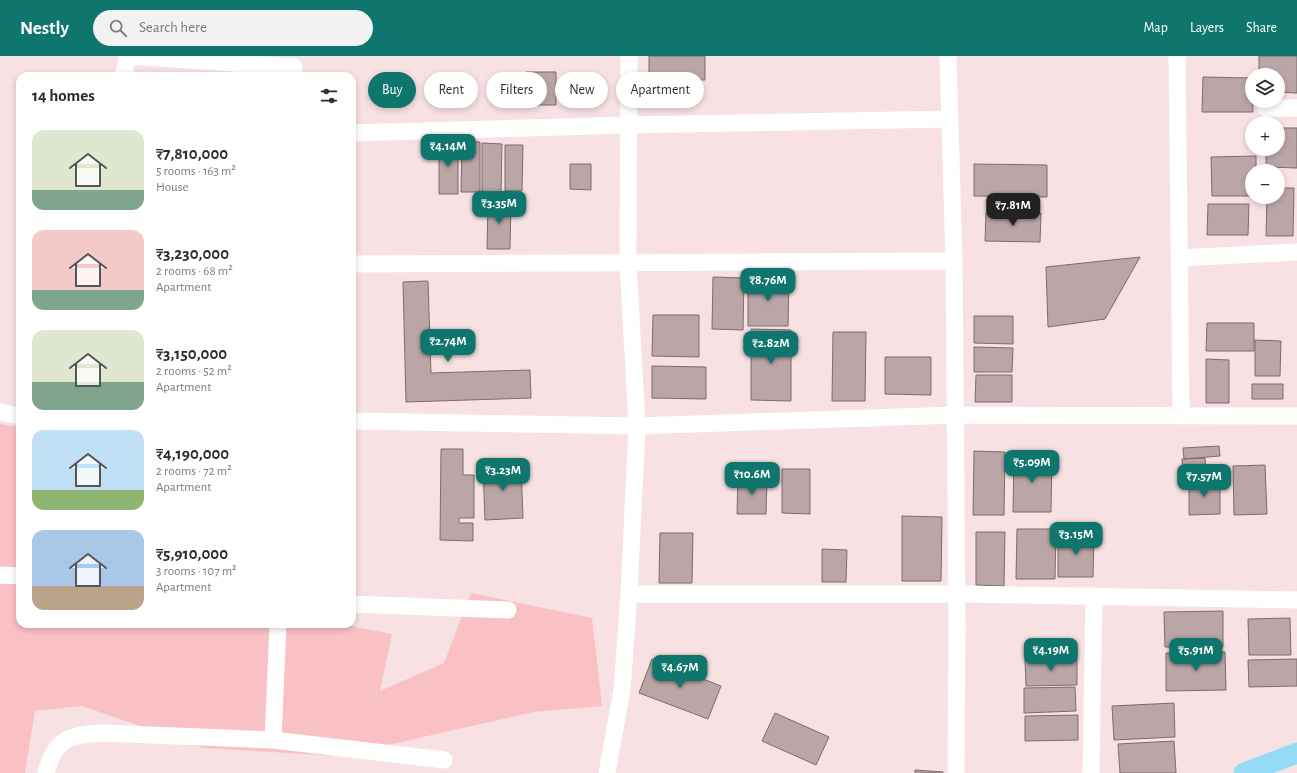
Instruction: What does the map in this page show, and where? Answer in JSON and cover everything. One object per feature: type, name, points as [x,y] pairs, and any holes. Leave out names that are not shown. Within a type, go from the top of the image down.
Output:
[{"type":"street","points":[[124,72],[128,56],[293,66]]},
{"type":"street","points":[[607,773],[622,690],[629,594],[637,426],[628,263],[629,56]]},
{"type":"street","points":[[948,56],[954,261],[956,773]]},
{"type":"street","points":[[1177,56],[1180,416]]},
{"type":"street","points":[[1285,108],[1297,108]]},
{"type":"street","points":[[356,133],[629,125],[950,119]]},
{"type":"street","points":[[1179,258],[1297,252]]},
{"type":"street","points":[[356,264],[954,261]]},
{"type":"street","points":[[0,412],[16,415]]},
{"type":"street","points":[[356,421],[637,426],[955,415],[1297,416]]},
{"type":"street","points":[[0,575],[16,576]]},
{"type":"street","points":[[629,594],[956,594],[1297,600]]},
{"type":"street","points":[[1091,773],[1094,596]]},
{"type":"street","points":[[356,604],[508,610]]},
{"type":"street","points":[[273,740],[278,628]]},
{"type":"street","points":[[46,773],[50,758],[61,742],[80,734],[102,733],[273,740],[444,760]]},
{"type":"shaded area","points":[[0,424],[16,426],[16,628],[356,627],[392,634],[380,691],[444,663],[471,593],[592,618],[602,706],[533,712],[340,756],[204,748],[82,706],[35,711],[25,773],[0,773]]},
{"type":"building","points":[[649,56],[705,56],[705,80],[704,72],[649,72]]},
{"type":"building","points":[[1259,56],[1297,56],[1297,93],[1285,92],[1285,68],[1259,68]]},
{"type":"building","points":[[547,72],[555,72],[555,105],[547,105]]},
{"type":"building","points":[[1203,77],[1245,78],[1245,108],[1253,108],[1253,112],[1202,112]]},
{"type":"building","points":[[1285,128],[1297,128],[1297,168],[1285,168],[1285,164],[1266,164],[1266,156],[1285,156]]},
{"type":"building","points":[[439,141],[458,141],[458,194],[439,194]]},
{"type":"building","points":[[462,141],[480,142],[480,192],[461,192]]},
{"type":"building","points":[[482,143],[502,144],[501,192],[482,192]]},
{"type":"building","points":[[505,145],[523,145],[522,191],[505,191]]},
{"type":"building","points":[[1256,156],[1256,164],[1245,164],[1245,196],[1212,196],[1211,157]]},
{"type":"building","points":[[570,164],[591,164],[591,190],[570,189]]},
{"type":"building","points":[[974,164],[1047,165],[1047,197],[974,196]]},
{"type":"building","points":[[1285,188],[1294,188],[1293,236],[1266,236],[1267,204],[1285,204]]},
{"type":"building","points":[[488,201],[511,201],[510,249],[487,249]]},
{"type":"building","points":[[1208,204],[1249,204],[1248,235],[1207,235]]},
{"type":"building","points":[[986,213],[1041,213],[1040,242],[985,241]]},
{"type":"building","points":[[1140,257],[1105,319],[1048,327],[1046,267]]},
{"type":"building","points":[[713,277],[744,278],[743,330],[712,329]]},
{"type":"building","points":[[748,279],[789,279],[788,326],[748,326]]},
{"type":"building","points":[[428,281],[431,373],[530,370],[531,398],[406,402],[403,282]]},
{"type":"building","points":[[653,315],[699,315],[699,357],[652,356]]},
{"type":"building","points":[[974,316],[1013,316],[1013,344],[974,343]]},
{"type":"building","points":[[1207,323],[1254,323],[1254,351],[1206,351]]},
{"type":"building","points":[[751,329],[791,330],[791,401],[751,400]]},
{"type":"building","points":[[833,332],[866,332],[865,401],[832,401]]},
{"type":"building","points":[[1255,340],[1281,341],[1280,376],[1255,376]]},
{"type":"building","points":[[974,347],[1013,348],[1012,372],[974,372]]},
{"type":"building","points":[[885,357],[931,357],[931,395],[885,394]]},
{"type":"building","points":[[1206,359],[1229,360],[1229,403],[1206,403]]},
{"type":"building","points":[[652,366],[706,367],[706,399],[652,398]]},
{"type":"building","points":[[976,375],[1012,375],[1012,402],[975,402]]},
{"type":"building","points":[[1252,384],[1283,384],[1283,399],[1252,399]]},
{"type":"building","points":[[1219,446],[1220,456],[1184,459],[1183,448]]},
{"type":"building","points":[[441,449],[463,449],[463,475],[474,475],[474,518],[459,518],[459,523],[473,523],[473,541],[440,540]]},
{"type":"building","points":[[974,451],[1005,452],[1004,515],[973,515]]},
{"type":"building","points":[[1014,456],[1052,456],[1051,512],[1013,512]]},
{"type":"building","points":[[1205,458],[1206,471],[1183,472],[1182,459]]},
{"type":"building","points":[[521,465],[523,518],[485,520],[483,467]]},
{"type":"building","points":[[1265,465],[1267,514],[1234,515],[1233,466]]},
{"type":"building","points":[[782,469],[810,469],[810,514],[782,513]]},
{"type":"building","points":[[738,479],[767,479],[766,514],[737,514]]},
{"type":"building","points":[[1189,482],[1220,482],[1220,514],[1189,515]]},
{"type":"building","points":[[902,516],[942,517],[941,581],[902,581]]},
{"type":"building","points":[[1017,529],[1056,529],[1055,579],[1016,579]]},
{"type":"building","points":[[976,532],[1005,532],[1004,586],[976,585]]},
{"type":"building","points":[[660,533],[693,533],[692,583],[659,583]]},
{"type":"building","points":[[1058,534],[1094,535],[1093,577],[1058,577]]},
{"type":"building","points":[[822,549],[847,550],[846,582],[822,582]]},
{"type":"building","points":[[1223,611],[1223,647],[1165,647],[1164,612]]},
{"type":"building","points":[[1290,618],[1291,655],[1249,655],[1248,619]]},
{"type":"building","points":[[1225,652],[1226,690],[1166,691],[1166,653]]},
{"type":"building","points":[[1077,658],[1077,685],[1026,686],[1025,659]]},
{"type":"building","points":[[652,659],[721,686],[708,719],[639,693]]},
{"type":"building","points":[[1297,659],[1297,686],[1249,687],[1248,660]]},
{"type":"building","points":[[1075,687],[1076,711],[1024,713],[1024,688]]},
{"type":"building","points":[[1174,703],[1175,737],[1114,740],[1112,706]]},
{"type":"building","points":[[775,713],[829,737],[816,765],[762,741]]},
{"type":"building","points":[[1078,715],[1078,740],[1025,741],[1025,716]]},
{"type":"building","points":[[1174,741],[1176,773],[1120,773],[1118,744]]},
{"type":"building","points":[[915,770],[943,772],[943,773],[915,773]]},
{"type":"waterway","points":[[1244,773],[1297,753]]}]
